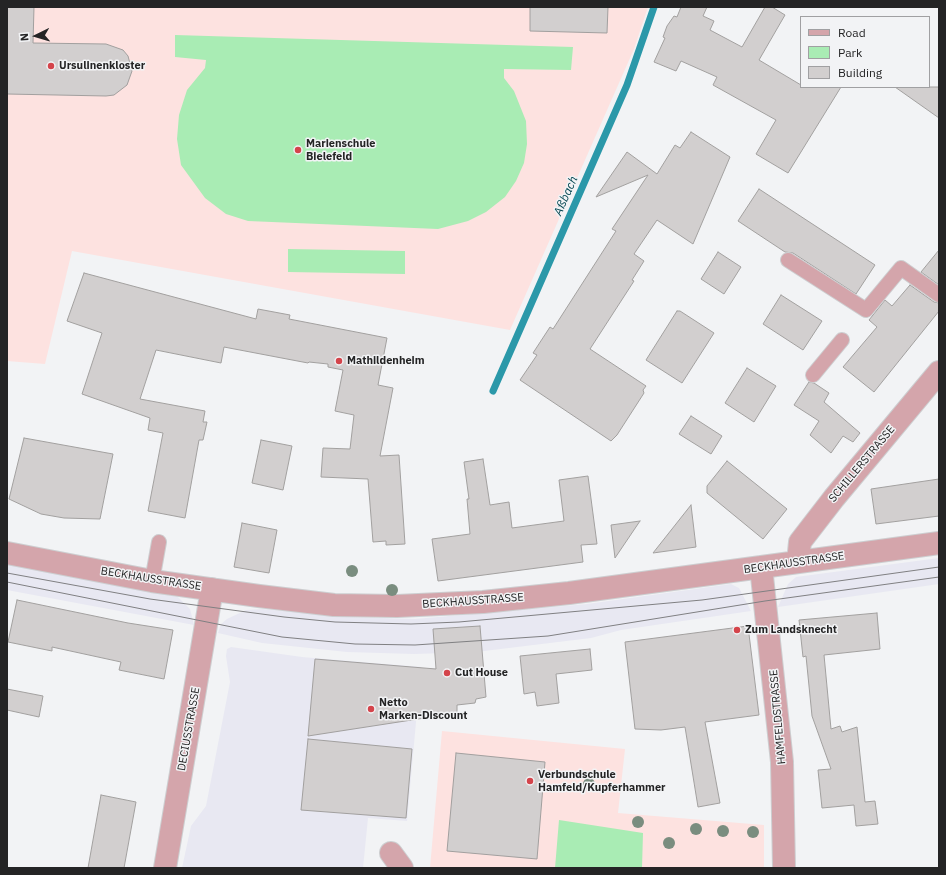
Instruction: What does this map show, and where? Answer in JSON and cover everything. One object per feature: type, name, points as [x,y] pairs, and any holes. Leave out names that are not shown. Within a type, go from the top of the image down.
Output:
[{"type":"street","name":"SCHILLERSTRASSE","points":[[798,562],[800,542],[834,498],[939,372]]},
{"type":"street","name":"BECKHAUSSTRASSE","points":[[7,553],[152,581],[334,605],[433,605],[576,592],[939,543]]},
{"type":"street","name":"HAMFELDSTRASSE","points":[[761,567],[782,762],[784,868]]},
{"type":"street","name":"DECIUSSTRASSE","points":[[165,868],[212,589]]},
{"type":"lane","points":[[788,260],[866,310],[901,268],[939,294]]},
{"type":"lane","points":[[813,376],[842,340]]},
{"type":"lane","points":[[152,581],[159,542]]},
{"type":"shaded area","name":"Marienschule Bielefeld","points":[[7,7],[648,7],[634,49],[510,330],[72,251],[45,364],[7,361]]},
{"type":"shaded area","points":[[939,558],[939,584],[778,607],[788,584],[796,577]]},
{"type":"shaded area","points":[[7,563],[178,597],[190,609],[194,625],[7,590]]},
{"type":"shaded area","points":[[731,584],[739,588],[751,611],[621,630],[591,638],[476,652],[414,654],[347,652],[262,643],[218,633],[221,624],[227,619],[246,610],[263,609],[349,617],[415,619],[587,604]]},
{"type":"shaded area","points":[[231,647],[302,657],[421,667],[407,821],[368,818],[363,868],[182,868],[191,826],[206,806],[230,682],[226,656],[227,649]]},
{"type":"shaded area","name":"Verbundschule Hamfeld/Kupferhammer","points":[[442,731],[625,749],[618,813],[764,825],[764,868],[430,868]]},
{"type":"green space","points":[[175,35],[573,47],[571,70],[504,69],[504,78],[514,91],[526,121],[527,144],[524,163],[516,181],[505,197],[486,212],[468,221],[438,229],[248,221],[226,214],[205,198],[181,165],[177,139],[179,115],[187,90],[205,68],[206,60],[175,57]]},
{"type":"green space","points":[[288,249],[405,251],[405,274],[288,272]]},
{"type":"green space","points":[[559,820],[643,833],[642,868],[555,868]]},
{"type":"building","points":[[7,7],[34,7],[33,43],[106,44],[123,50],[128,56],[132,71],[127,85],[114,95],[106,96],[7,94]]},
{"type":"building","points":[[530,7],[608,7],[607,33],[530,31]]},
{"type":"building","points":[[681,7],[707,7],[703,16],[714,21],[710,30],[742,47],[765,7],[772,7],[785,15],[759,60],[800,84],[800,88],[840,88],[788,173],[756,154],[776,120],[713,85],[717,77],[681,61],[676,71],[654,62],[665,38],[663,37],[667,26],[674,16],[677,17]]},
{"type":"building","points":[[939,87],[939,118],[896,88]]},
{"type":"building","points":[[691,132],[730,157],[693,244],[657,220],[634,254],[644,261],[632,280],[634,281],[590,349],[646,386],[643,390],[644,393],[617,435],[611,441],[520,380],[537,355],[533,353],[550,327],[553,329],[616,231],[612,229],[648,175],[596,197],[627,152],[657,174],[675,145],[680,148]]},
{"type":"building","points":[[759,189],[875,265],[856,294],[793,253],[785,252],[738,221]]},
{"type":"building","points":[[939,250],[939,285],[921,272]]},
{"type":"building","points":[[718,252],[741,267],[724,294],[701,279]]},
{"type":"building","points":[[84,273],[256,319],[258,309],[290,315],[289,319],[387,338],[378,385],[393,388],[380,456],[399,455],[405,544],[386,545],[386,541],[373,542],[368,479],[321,477],[323,448],[350,449],[354,415],[335,411],[343,370],[328,367],[328,364],[308,363],[224,347],[221,363],[156,350],[140,399],[205,411],[203,422],[207,422],[203,440],[199,440],[185,518],[148,511],[163,433],[148,430],[150,418],[82,394],[102,333],[67,321]]},
{"type":"building","points":[[910,285],[934,302],[939,303],[939,311],[874,392],[843,367],[877,327],[869,320],[885,300],[892,306]]},
{"type":"building","points":[[781,295],[822,321],[803,350],[763,324]]},
{"type":"building","points":[[677,311],[680,311],[714,333],[682,383],[646,360]]},
{"type":"building","points":[[747,368],[776,386],[754,422],[725,403]]},
{"type":"building","points":[[809,382],[814,383],[829,393],[824,402],[860,433],[853,442],[843,436],[831,453],[810,435],[819,421],[794,405]]},
{"type":"building","points":[[691,416],[722,436],[711,454],[679,434]]},
{"type":"building","points":[[24,438],[113,454],[100,519],[64,518],[41,514],[9,499]]},
{"type":"building","points":[[261,440],[292,446],[283,490],[252,483]]},
{"type":"building","points":[[483,459],[490,505],[509,502],[512,528],[564,521],[559,480],[588,476],[597,544],[581,545],[583,562],[438,581],[432,539],[470,534],[467,499],[469,499],[464,462]]},
{"type":"building","points":[[727,461],[787,509],[763,539],[707,493],[707,486]]},
{"type":"building","points":[[939,479],[939,516],[876,524],[871,489]]},
{"type":"building","points":[[691,505],[696,547],[653,553]]},
{"type":"building","points":[[640,521],[615,558],[611,525]]},
{"type":"building","points":[[242,523],[277,530],[269,573],[234,567]]},
{"type":"building","points":[[17,600],[128,623],[173,630],[164,679],[119,670],[121,662],[52,647],[52,651],[8,642]]},
{"type":"building","points":[[877,613],[880,649],[824,655],[831,729],[840,726],[842,732],[857,727],[865,802],[875,801],[878,824],[856,826],[854,805],[822,808],[818,770],[831,769],[812,716],[806,656],[803,657],[799,620]]},
{"type":"building","points":[[480,626],[486,697],[476,699],[475,703],[457,705],[457,713],[308,736],[315,659],[436,669],[433,629]]},
{"type":"building","points":[[748,626],[759,715],[705,722],[720,803],[698,807],[685,727],[661,730],[635,729],[625,642]]},
{"type":"building","points":[[590,649],[592,670],[556,674],[559,703],[537,706],[535,692],[524,694],[520,656]]},
{"type":"building","points":[[7,689],[43,696],[39,717],[7,710]]},
{"type":"building","points":[[308,739],[412,749],[406,818],[301,810]]},
{"type":"building","points":[[456,753],[545,762],[537,859],[447,851]]},
{"type":"building","points":[[101,795],[136,802],[124,868],[88,868]]},
{"type":"waterway","name":"Aßbach","points":[[493,391],[627,85],[654,7]]},
{"type":"tram line","points":[[7,573],[150,599],[284,617],[335,622],[411,624],[459,622],[702,600],[939,567]]},
{"type":"tram line","points":[[7,582],[282,637],[355,644],[415,645],[548,636],[765,601],[939,577]]},
{"type":"place","name":"Ursulinenkloster","points":[[51,66]]},
{"type":"place","name":"Marienschule Bielefeld","points":[[298,150]]},
{"type":"place","name":"Mathildenheim","points":[[339,361]]},
{"type":"place","name":"Zum Landsknecht","points":[[737,630]]},
{"type":"place","name":"Cut House","points":[[447,673]]},
{"type":"place","name":"Netto Marken-Discount","points":[[371,709]]},
{"type":"place","name":"Verbundschule Hamfeld/Kupferhammer","points":[[530,781]]}]
